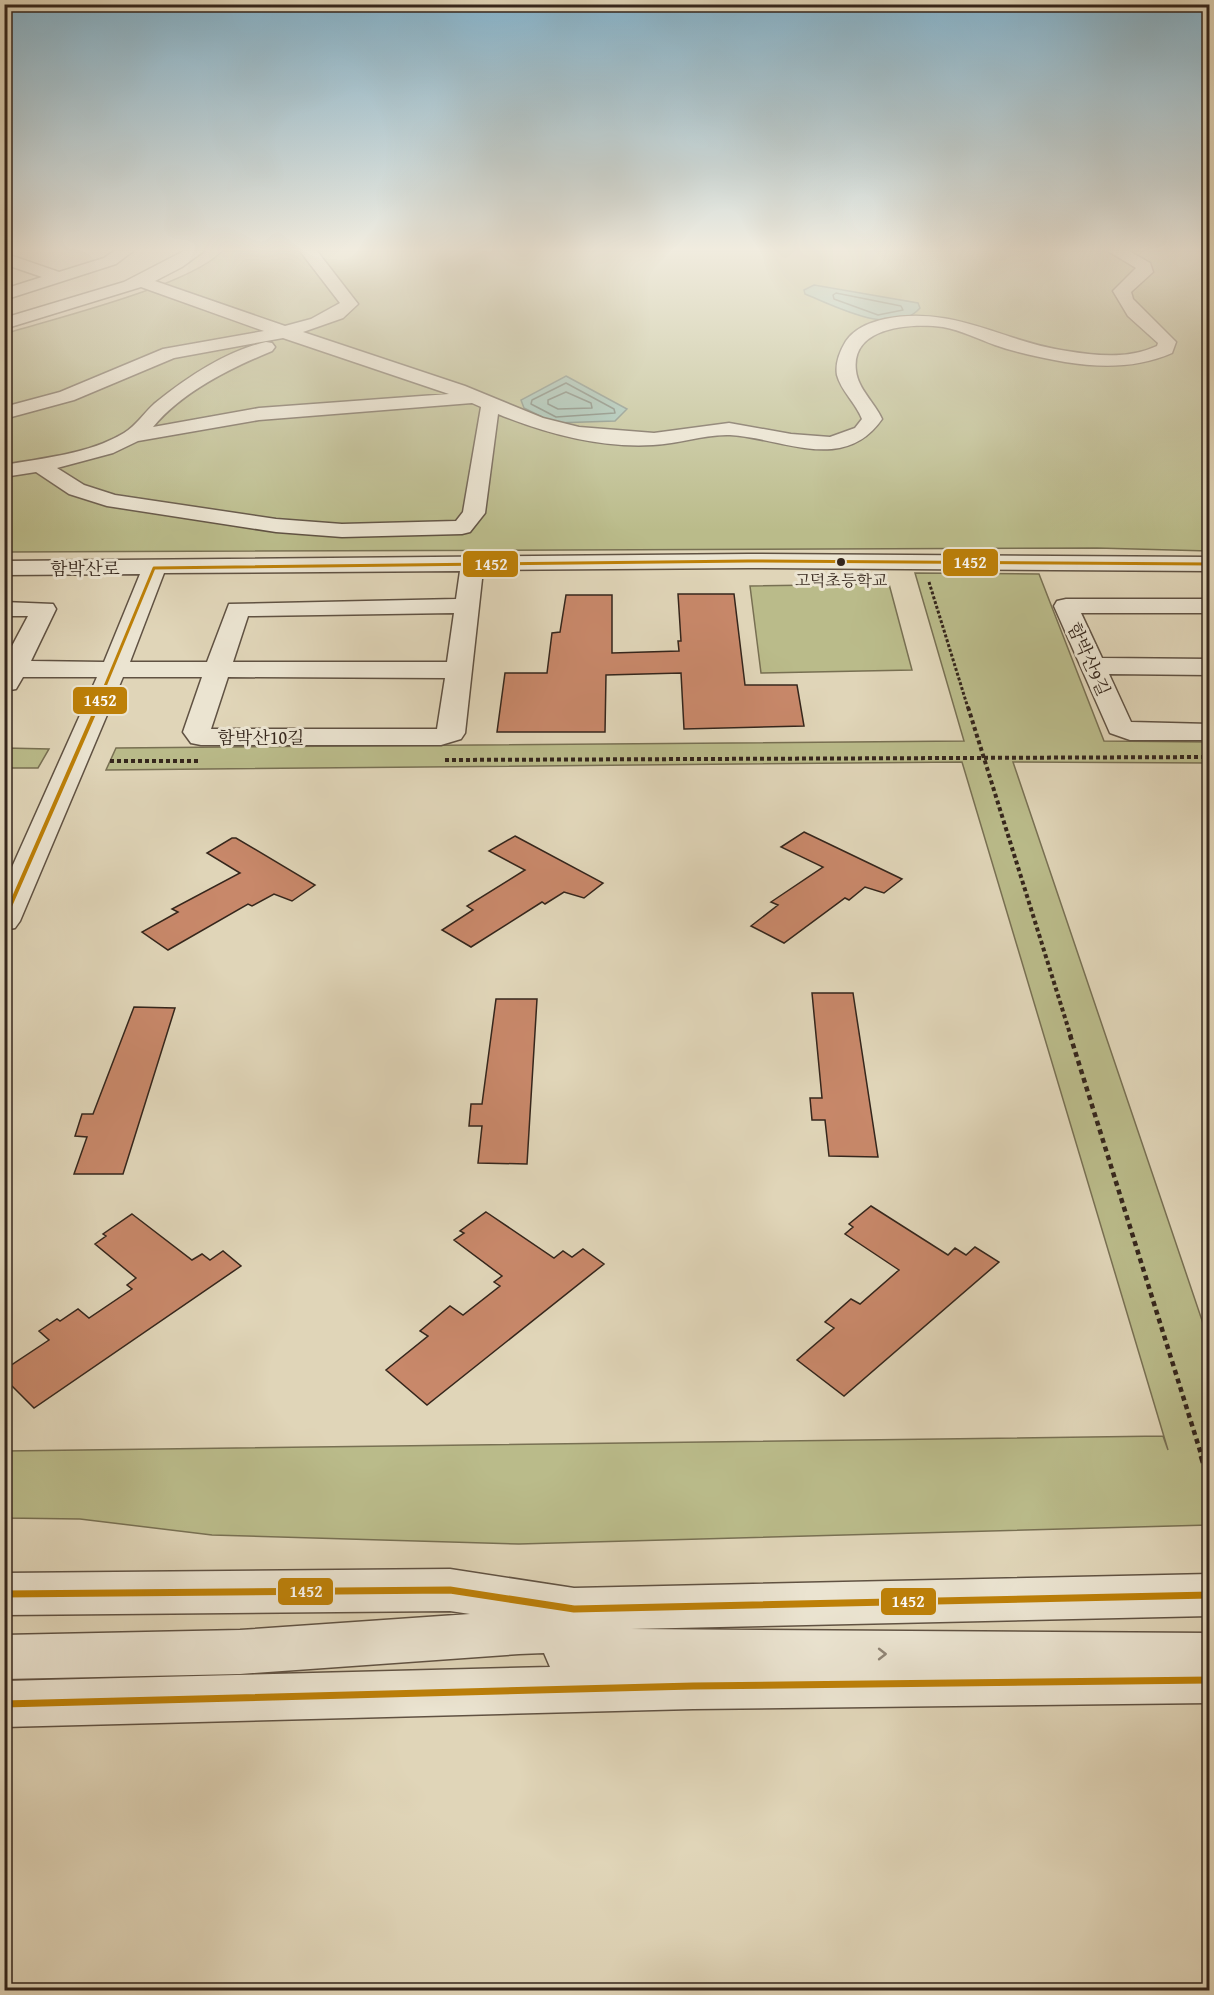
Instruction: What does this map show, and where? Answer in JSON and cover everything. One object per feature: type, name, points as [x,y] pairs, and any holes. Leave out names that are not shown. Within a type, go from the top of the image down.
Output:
[{"type":"street","points":[[4,413],[67,396],[148,360],[170,353],[224,344]]},
{"type":"street","points":[[134,436],[153,416],[220,367],[268,344]]},
{"type":"street","points":[[323,344],[486,400],[543,424],[604,436],[664,438],[722,430],[826,444],[850,439],[867,431],[872,419],[868,404],[851,386],[845,370],[852,344]]},
{"type":"street","points":[[1013,344],[1031,350],[1089,358],[1139,360],[1156,356],[1166,349],[1167,344]]},
{"type":"street","points":[[4,471],[40,465],[94,451],[134,436],[259,414],[486,400]]},
{"type":"street","points":[[40,465],[72,488],[115,504],[198,512],[310,529],[462,526],[474,513],[488,413],[486,400]]},
{"type":"street","name":"함박산로","points":[[4,568],[748,561],[1209,564]]},
{"type":"street","points":[[1047,563],[1066,606]]},
{"type":"street","name":"함박산10길","points":[[466,606],[240,599],[196,732],[201,738],[441,737],[451,733],[472,564]]},
{"type":"street","points":[[4,921],[114,668],[154,568]]},
{"type":"street","points":[[4,609],[47,602],[8,676]]},
{"type":"street","name":"함박산9길","points":[[1209,606],[1066,606],[1120,727],[1130,732],[1209,732]]},
{"type":"street","points":[[1092,666],[1209,667]]},
{"type":"street","points":[[8,676],[114,668],[459,670]]},
{"type":"street","points":[[4,1594],[450,1590],[574,1609],[1209,1595]]},
{"type":"street","points":[[519,1632],[574,1609]]},
{"type":"street","points":[[4,1657],[240,1652],[519,1632],[1209,1618]]},
{"type":"street","points":[[4,1667],[563,1652],[1209,1655]]},
{"type":"street","points":[[4,1704],[693,1686],[1209,1680]]},
{"type":"path","points":[[928,578],[1209,1484]]},
{"type":"path","points":[[433,760],[1209,757]]},
{"type":"path","points":[[111,761],[206,760]]},
{"type":"green space","points":[[4,344],[1209,344],[1209,551],[1097,548],[5,552]]},
{"type":"green space","points":[[915,573],[1039,574],[1104,741],[1209,742],[1209,763],[1013,762],[1209,1341],[1209,1525],[519,1544],[212,1535],[80,1519],[5,1518],[5,1451],[1163,1436],[1168,1450],[962,762],[106,770],[116,748],[964,741]]},
{"type":"green space","points":[[889,584],[912,670],[761,673],[750,586]]},
{"type":"green space","points":[[5,748],[49,749],[38,768],[5,768]]},
{"type":"water","points":[[566,376],[627,409],[615,421],[554,423],[524,408],[521,400]]},
{"type":"building","points":[[678,594],[734,594],[745,685],[797,685],[804,726],[684,729],[681,673],[606,675],[605,732],[497,732],[505,673],[547,673],[552,633],[560,632],[566,595],[612,595],[612,653],[679,651],[678,641],[681,641]]},
{"type":"building","points":[[804,832],[902,879],[884,893],[865,887],[849,900],[845,898],[784,943],[751,926],[778,905],[771,902],[823,867],[781,847]]},
{"type":"building","points":[[515,836],[603,883],[584,898],[564,892],[545,904],[542,902],[471,947],[442,930],[473,910],[467,906],[525,870],[489,851]]},
{"type":"building","points":[[232,838],[236,838],[315,885],[292,901],[274,894],[252,906],[248,904],[168,950],[142,932],[178,912],[172,909],[240,873],[207,853]]},
{"type":"building","points":[[812,993],[853,993],[878,1157],[829,1156],[825,1120],[812,1120],[810,1098],[822,1098]]},
{"type":"building","points":[[496,999],[537,999],[527,1164],[478,1163],[482,1126],[469,1126],[471,1104],[482,1104]]},
{"type":"building","points":[[134,1007],[175,1008],[123,1174],[74,1174],[87,1137],[75,1136],[82,1114],[93,1114]]},
{"type":"building","points":[[871,1206],[948,1255],[955,1248],[966,1255],[975,1247],[999,1262],[844,1396],[797,1360],[834,1328],[825,1322],[851,1299],[860,1304],[899,1270],[845,1234],[853,1227],[849,1224]]},
{"type":"building","points":[[486,1212],[554,1258],[563,1251],[572,1257],[583,1249],[604,1264],[427,1405],[386,1370],[428,1336],[420,1331],[450,1306],[463,1315],[500,1286],[494,1282],[502,1276],[454,1240],[464,1233],[460,1231]]},
{"type":"building","points":[[132,1214],[192,1260],[202,1254],[210,1260],[223,1251],[241,1266],[34,1408],[4,1378],[4,1370],[49,1340],[39,1331],[57,1319],[60,1321],[78,1309],[89,1318],[132,1289],[127,1285],[136,1278],[95,1244],[106,1236],[103,1234]]},
{"type":"transit line","name":"1452","points":[[4,920],[128,636],[154,568],[748,561],[1210,564]]},
{"type":"transit line","name":"1452","points":[[4,1594],[450,1590],[574,1609],[1210,1595]]},
{"type":"transit line","name":"1452","points":[[4,1704],[693,1686],[1210,1680]]},
{"type":"place","name":"고덕초등학교","points":[[841,562]]}]
